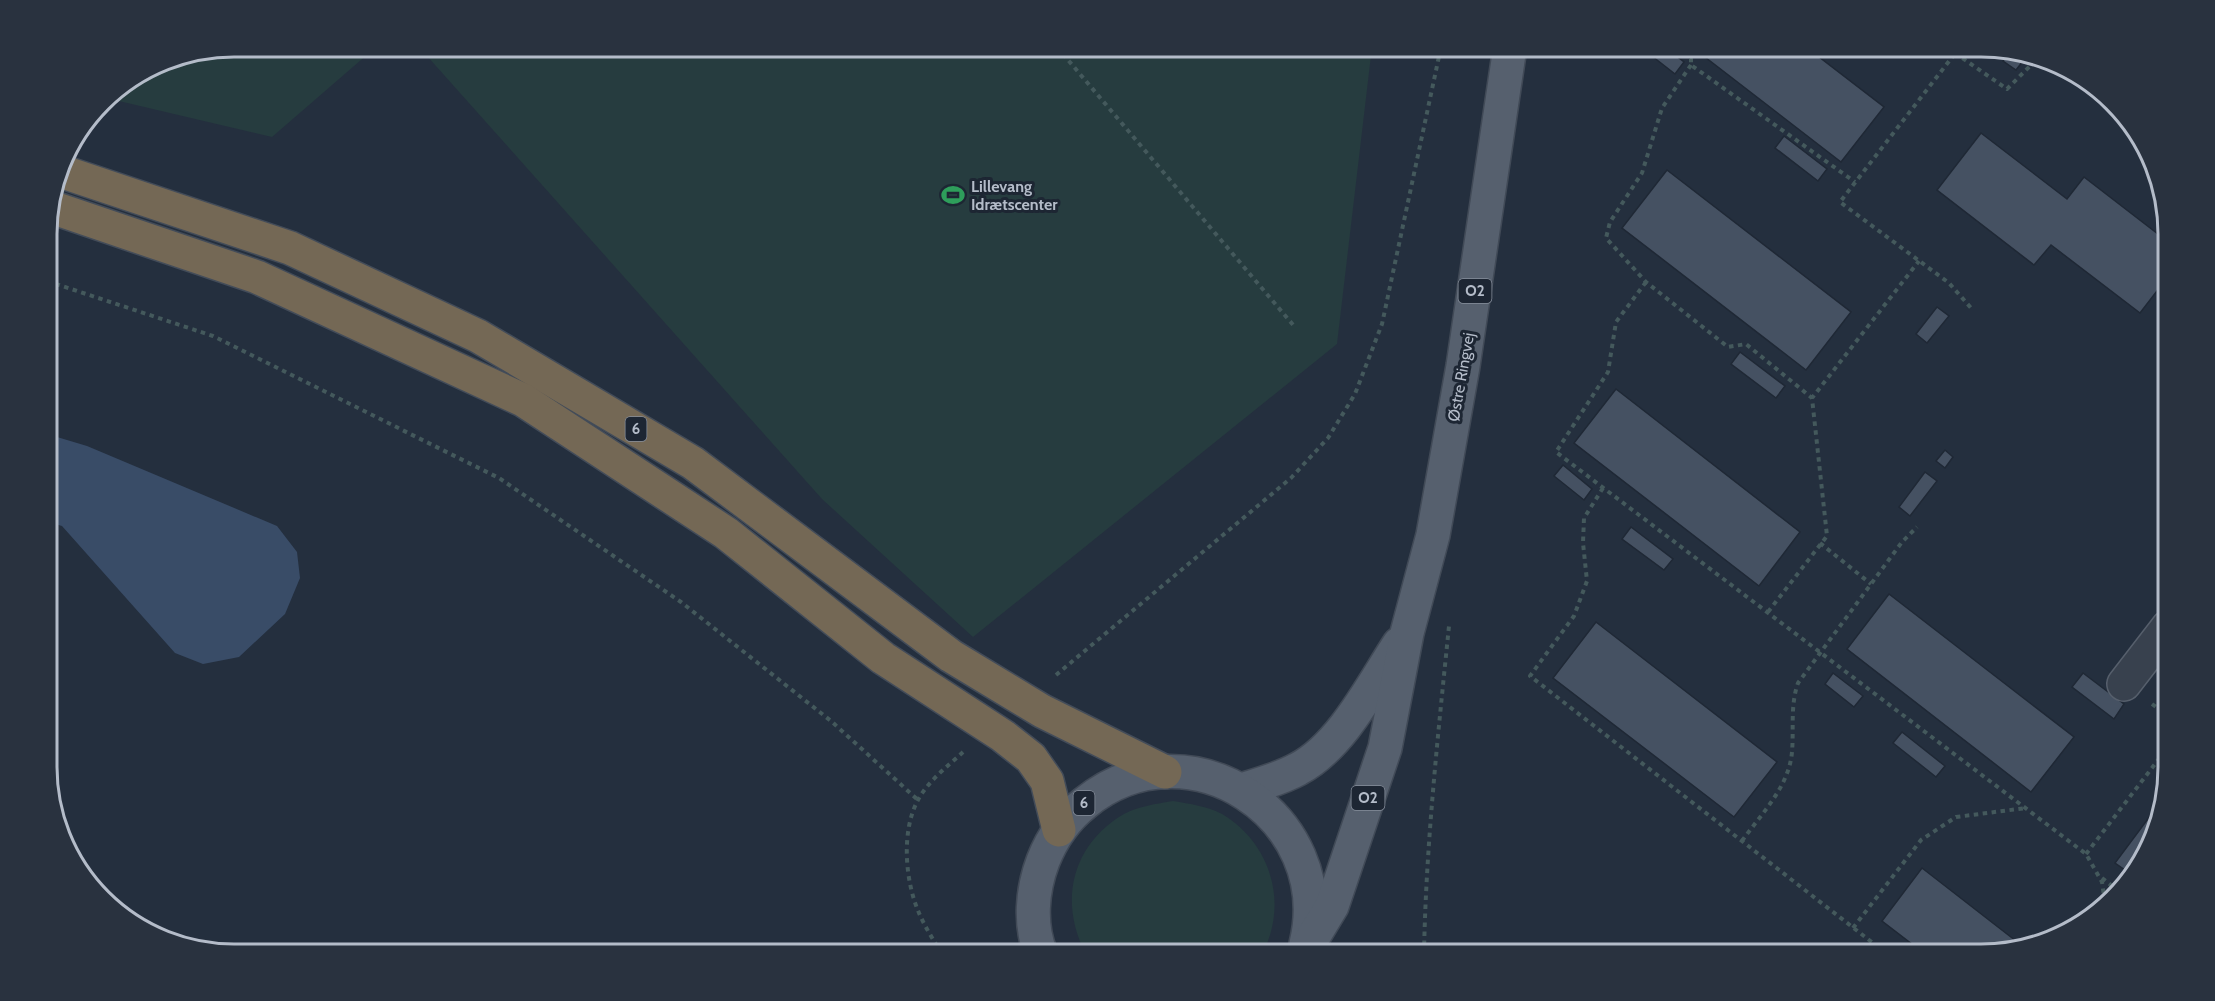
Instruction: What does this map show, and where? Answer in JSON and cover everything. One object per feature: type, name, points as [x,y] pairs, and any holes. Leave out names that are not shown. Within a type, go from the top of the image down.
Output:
[{"type":"highway","name":"6","points":[[68,174],[290,248],[478,336],[693,463],[951,656],[1042,711],[1165,772]]},
{"type":"highway","name":"6","points":[[59,210],[257,277],[523,400],[726,533],[883,658],[1003,736],[1031,758],[1047,781],[1059,830]]},
{"type":"main road","name":"Østre Ringvej","points":[[1309,944],[1332,906],[1385,748],[1407,633],[1433,535],[1491,189],[1509,57]]},
{"type":"main road","name":"Østre Ringvej","points":[[1241,790],[1299,769],[1322,753],[1346,724],[1407,633]]},
{"type":"main road","name":"6","points":[[1039,944],[1034,924],[1033,899],[1038,875],[1047,851],[1059,830],[1095,795],[1117,783],[1141,775],[1165,772],[1192,773],[1217,779],[1241,790],[1260,803],[1278,820],[1302,862],[1308,885],[1310,908],[1305,944]]},
{"type":"lane","points":[[2124,684],[2158,640]]},
{"type":"path","points":[[1066,57],[1294,326]]},
{"type":"path","points":[[1056,675],[1291,478],[1328,438],[1355,394],[1383,324],[1439,57]]},
{"type":"path","points":[[1689,57],[1691,65],[1662,108],[1642,173],[1610,222],[1606,238],[1646,282],[1728,346],[1746,344],[1812,398]]},
{"type":"path","points":[[1952,57],[1840,202],[1949,283],[1971,308]]},
{"type":"path","points":[[1961,57],[2007,89],[2032,64]]},
{"type":"path","points":[[1691,65],[1855,182]]},
{"type":"path","points":[[1768,612],[1827,536],[1812,398],[1919,261]]},
{"type":"path","points":[[1646,282],[1616,322],[1608,372],[1556,452],[2086,854],[2102,882],[2104,894]]},
{"type":"path","points":[[57,284],[213,336],[499,478],[681,602],[831,721],[918,800]]},
{"type":"path","points":[[1604,488],[1584,518],[1582,543],[1587,581],[1574,616],[1530,676],[1874,944]]},
{"type":"path","points":[[1742,841],[1782,787],[1792,754],[1793,696],[1798,683],[1902,542],[1917,527]]},
{"type":"path","points":[[1820,543],[1871,584]]},
{"type":"path","points":[[1424,944],[1434,769],[1450,621]]},
{"type":"path","points":[[937,944],[919,912],[907,868],[907,831],[918,800],[939,774],[968,748]]},
{"type":"path","points":[[2086,854],[2158,760]]},
{"type":"path","points":[[1853,928],[1921,840],[1956,817],[2026,808]]},
{"type":"path","points":[[2099,876],[2112,886]]},
{"type":"green space","points":[[234,57],[364,57],[272,137],[117,101],[156,75],[188,63]]},
{"type":"green space","name":"Lillevang Idrætscenter","points":[[428,57],[1371,57],[1337,344],[973,637],[822,499]]},
{"type":"green space","points":[[1173,801],[1204,807],[1222,814],[1239,826],[1253,841],[1270,876],[1274,895],[1274,915],[1266,944],[1082,944],[1073,914],[1072,895],[1075,876],[1082,858],[1092,841],[1106,826],[1124,814],[1142,807]]},
{"type":"water","points":[[57,437],[87,446],[277,526],[297,552],[300,578],[285,614],[239,657],[203,664],[175,653],[62,526],[57,525]]},
{"type":"building","points":[[1653,57],[1678,57],[1684,62],[1675,74]]},
{"type":"building","points":[[1705,57],[1819,57],[1884,107],[1841,162]]},
{"type":"building","points":[[2005,59],[2022,62],[2016,70],[2003,61]]},
{"type":"building","points":[[1981,133],[2067,199],[2084,177],[2158,234],[2158,290],[2140,313],[2051,245],[2034,265],[1937,190]]},
{"type":"building","points":[[1784,136],[1827,169],[1818,181],[1775,148]]},
{"type":"building","points":[[1667,170],[1851,312],[1806,370],[1622,228]]},
{"type":"building","points":[[1937,307],[1949,316],[1927,343],[1916,334]]},
{"type":"building","points":[[1740,352],[1785,386],[1776,398],[1731,364]]},
{"type":"building","points":[[1616,389],[1800,532],[1759,586],[1574,443]]},
{"type":"building","points":[[1945,450],[1953,457],[1945,468],[1936,461]]},
{"type":"building","points":[[1563,465],[1592,489],[1584,500],[1554,476]]},
{"type":"building","points":[[1925,472],[1937,481],[1910,516],[1899,507]]},
{"type":"building","points":[[1631,527],[1673,559],[1664,570],[1622,539]]},
{"type":"building","points":[[1889,594],[2074,737],[2031,792],[1847,649]]},
{"type":"building","points":[[1596,622],[1777,762],[1734,817],[1553,678]]},
{"type":"building","points":[[1833,673],[1863,696],[1854,707],[1825,684]]},
{"type":"building","points":[[2083,673],[2124,704],[2114,719],[2072,687]]},
{"type":"building","points":[[1902,732],[1945,766],[1936,777],[1893,743]]},
{"type":"building","points":[[2152,814],[2134,855],[2125,870],[2115,863]]},
{"type":"building","points":[[1922,868],[2015,940],[1992,944],[1912,944],[1882,921]]},
{"type":"place","name":"Lillevang Idrætscenter","points":[[953,195]]}]
